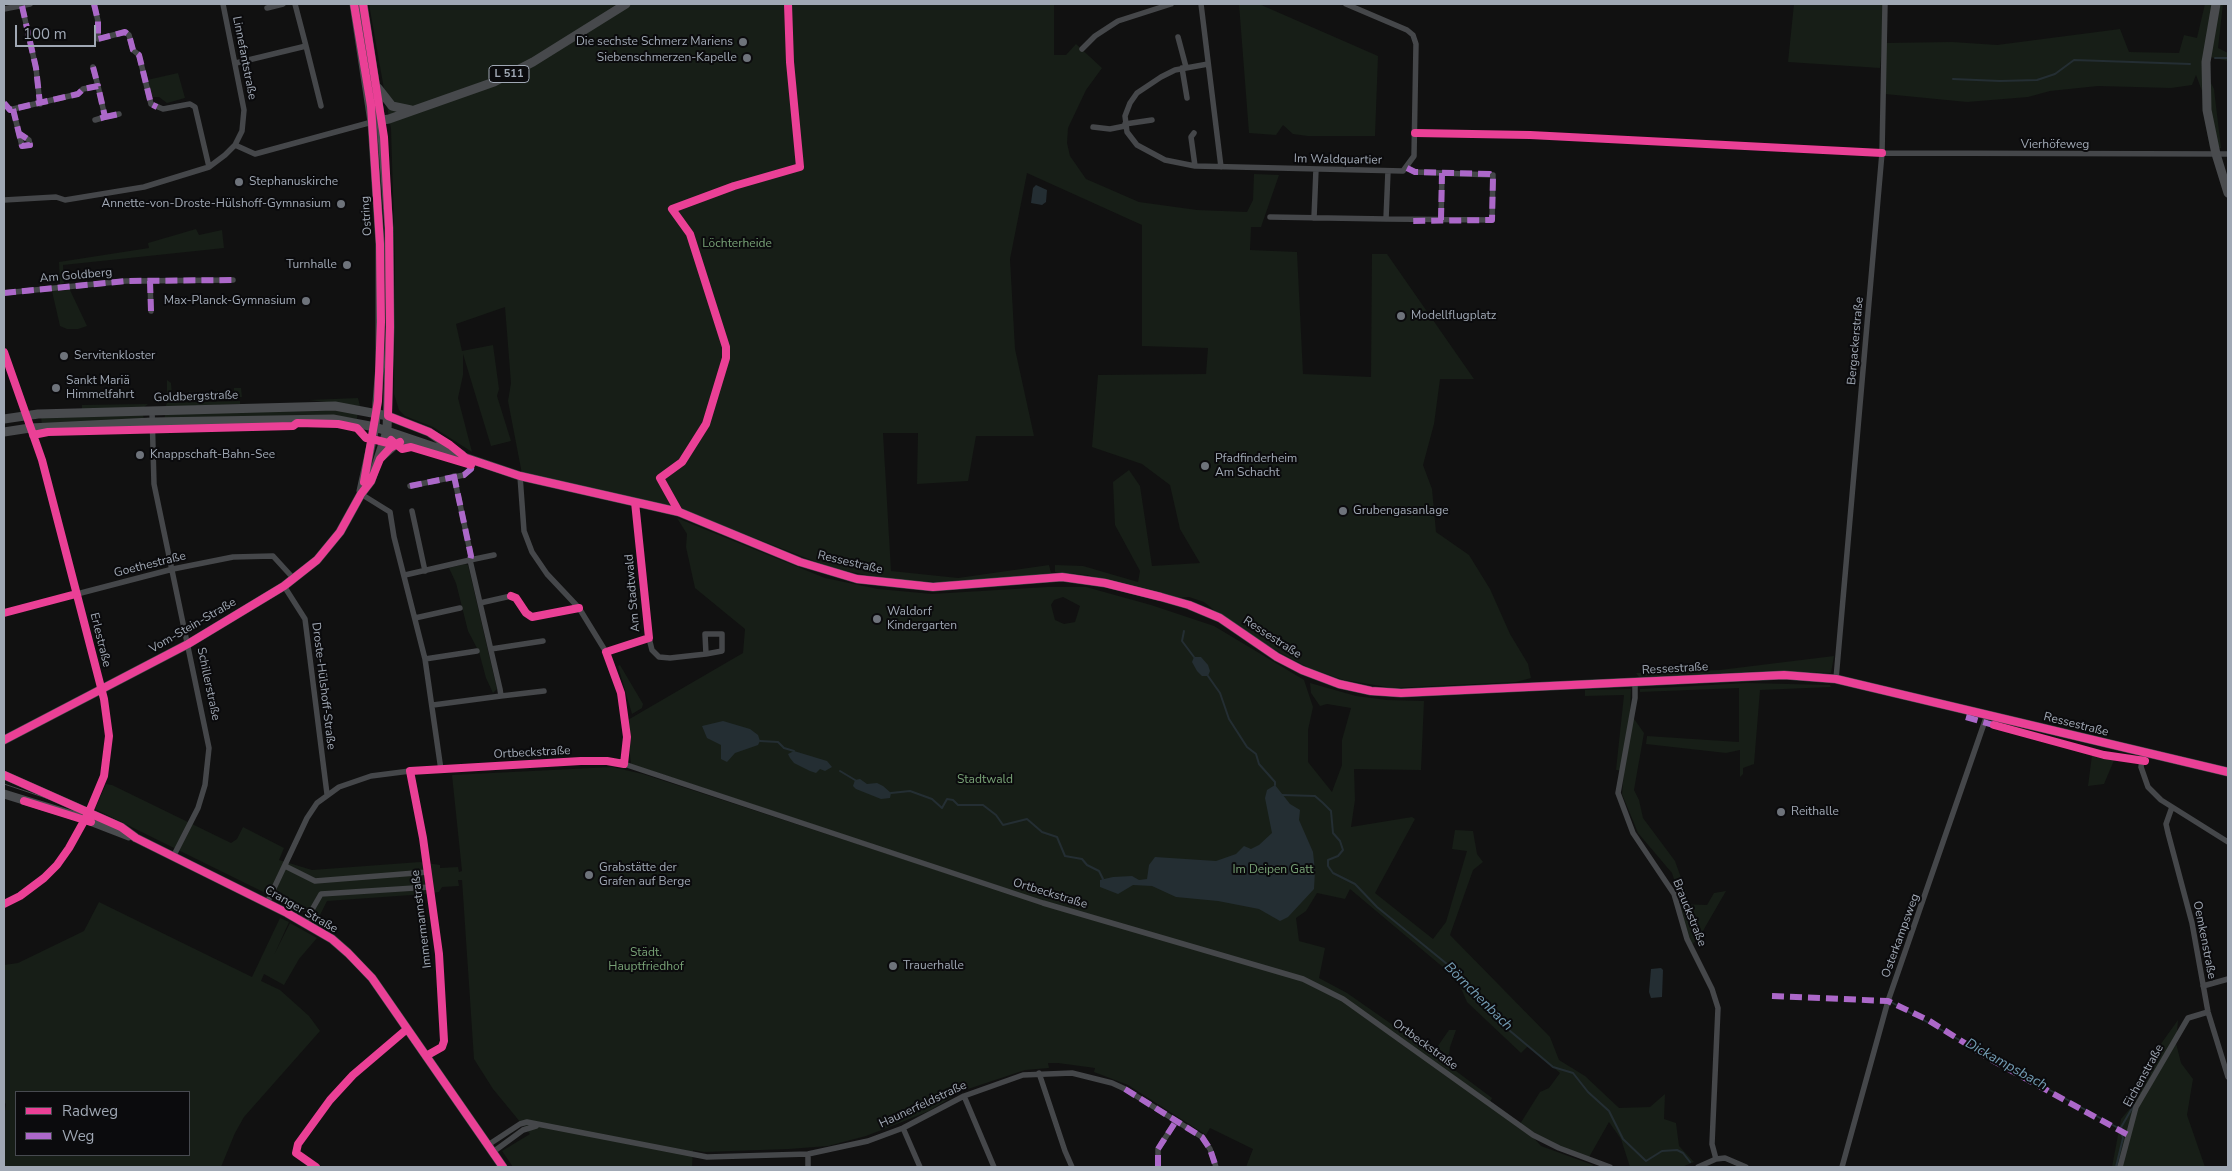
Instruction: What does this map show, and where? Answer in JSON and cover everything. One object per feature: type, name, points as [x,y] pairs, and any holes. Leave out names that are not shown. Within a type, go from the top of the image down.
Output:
[{"type":"main road","name":"Ostring","points":[[354,4],[377,122],[389,238],[388,416]]},
{"type":"main road","name":"Ostring","points":[[363,4],[376,86],[381,339],[375,427]]},
{"type":"main road","name":"L 511","points":[[377,122],[494,82],[533,62],[626,4]]},
{"type":"main road","points":[[2216,4],[2206,62],[2207,110],[2216,154],[2228,193]]},
{"type":"main road","points":[[376,86],[392,106],[414,110]]},
{"type":"main road","name":"Goldbergstraße","points":[[4,419],[25,416],[326,406],[349,407],[388,416]]},
{"type":"main road","name":"Vom-Stein-Straße","points":[[4,740],[100,688],[188,644],[284,586],[318,560],[340,532],[360,494],[371,481],[380,459],[387,431],[388,416]]},
{"type":"main road","name":"Ressestraße","points":[[388,416],[430,432],[470,459]]},
{"type":"main road","name":"Goldbergstraße","points":[[4,432],[30,428],[152,422],[322,418],[375,427]]},
{"type":"main road","name":"Vom-Stein-Straße","points":[[360,494],[375,427]]},
{"type":"main road","name":"Ressestraße","points":[[375,427],[520,476],[670,509],[702,519],[800,562],[858,579],[933,587],[1062,576],[1105,583],[1161,596],[1189,604],[1220,618],[1277,657],[1302,670],[1340,684],[1370,691],[1400,693],[1784,675],[1836,679],[2228,772]]},
{"type":"main road","points":[[380,459],[397,443],[409,440]]},
{"type":"main road","name":"Cranger Straße","points":[[4,775],[87,815]]},
{"type":"main road","name":"Cranger Straße","points":[[4,794],[87,815],[121,827],[136,838],[305,922],[332,939],[360,965],[504,1167]]},
{"type":"street","points":[[4,9],[30,4]]},
{"type":"street","points":[[94,4],[98,21],[98,39],[125,32],[129,35],[133,50],[139,55],[151,104],[163,109],[190,104],[198,111],[209,167]]},
{"type":"street","name":"Linnefantstraße","points":[[224,4],[236,63],[244,122],[235,145]]},
{"type":"street","points":[[266,8],[283,4]]},
{"type":"street","points":[[295,4],[321,106]]},
{"type":"street","points":[[1082,49],[1095,36],[1118,21],[1171,4]]},
{"type":"street","points":[[1201,4],[1221,167]]},
{"type":"street","points":[[1346,4],[1413,35],[1416,44],[1414,156],[1407,168]]},
{"type":"street","name":"Bergackerstraße","points":[[1836,679],[1882,153],[1885,4]]},
{"type":"street","points":[[22,6],[36,68],[40,104]]},
{"type":"street","points":[[1178,36],[1187,98]]},
{"type":"street","points":[[236,63],[306,46]]},
{"type":"street","points":[[1125,125],[1127,108],[1137,93],[1161,77],[1184,68],[1208,64]]},
{"type":"street","points":[[93,67],[105,117]]},
{"type":"street","points":[[4,103],[10,110],[78,94],[83,89],[98,86]]},
{"type":"street","points":[[13,109],[20,134]]},
{"type":"street","points":[[95,120],[119,114]]},
{"type":"street","points":[[1093,127],[1110,129],[1152,120]]},
{"type":"street","points":[[4,200],[56,197],[65,200],[144,187],[209,167],[235,145],[255,154],[377,122]]},
{"type":"street","name":"Im Waldquartier","points":[[1125,125],[1133,142],[1149,153],[1165,160],[1195,166],[1388,171],[1407,168],[1415,172],[1493,175],[1493,217],[1489,221],[1441,220]]},
{"type":"street","points":[[1194,133],[1191,137],[1195,166]]},
{"type":"street","name":"Vierhöfeweg","points":[[1882,153],[2228,154]]},
{"type":"street","points":[[1314,218],[1316,170]]},
{"type":"street","points":[[1386,219],[1388,171]]},
{"type":"street","points":[[1270,217],[1441,220],[1442,173]]},
{"type":"street","name":"Am Goldberg","points":[[4,293],[90,284],[234,280]]},
{"type":"street","points":[[150,281],[151,311]]},
{"type":"street","name":"Erlestraße","points":[[4,352],[42,460],[108,721],[109,749],[104,776],[87,815],[66,854],[52,870],[20,896],[4,904]]},
{"type":"street","name":"Schillerstraße","points":[[152,411],[154,484],[206,722],[210,761],[198,808],[173,857]]},
{"type":"street","points":[[410,486],[468,473],[470,459]]},
{"type":"street","points":[[454,476],[471,556],[470,560],[501,696]]},
{"type":"street","points":[[520,476],[524,532],[532,552],[546,574],[580,608],[606,652],[621,692],[628,738],[624,764]]},
{"type":"street","points":[[360,494],[390,512],[394,537],[425,659],[441,770]]},
{"type":"street","name":"Am Stadtwald","points":[[636,502],[648,638],[652,650],[658,657],[670,658],[706,654]]},
{"type":"street","points":[[412,511],[425,571]]},
{"type":"street","points":[[405,575],[494,555]]},
{"type":"street","name":"Goethestraße","points":[[4,612],[173,569],[233,557],[270,556],[278,558],[294,578]]},
{"type":"street","name":"Droste-Hülshoff-Straße","points":[[284,586],[305,619],[327,794]]},
{"type":"street","points":[[480,603],[511,596]]},
{"type":"street","points":[[415,618],[460,608]]},
{"type":"street","name":"Am Stadtwald","points":[[606,652],[648,638]]},
{"type":"street","points":[[491,649],[543,641]]},
{"type":"street","points":[[425,659],[477,651]]},
{"type":"street","name":"Brauckstraße","points":[[1634,682],[1634,698],[1618,793],[1633,832],[1674,894],[1687,939],[1712,989],[1718,1008],[1712,1144],[1716,1159]]},
{"type":"street","points":[[433,705],[544,691]]},
{"type":"street","name":"Osterkampsweg","points":[[1842,1167],[1888,1001],[1987,715]]},
{"type":"street","points":[[2144,752],[2141,767],[2146,781],[2161,800],[2228,842]]},
{"type":"street","name":"Ortbeckstraße","points":[[327,794],[353,782],[410,771],[581,761],[607,761],[624,764],[1043,903],[1303,979],[1343,999],[1533,1135],[1558,1148],[1610,1167]]},
{"type":"street","name":"Immermannstraße","points":[[410,771],[428,872],[439,954],[444,1040],[442,1047],[426,1056]]},
{"type":"street","points":[[267,903],[307,818],[317,803],[327,794]]},
{"type":"street","name":"Oemkenstraße","points":[[2172,806],[2166,824],[2192,923],[2208,1012],[2228,1077]]},
{"type":"street","points":[[284,866],[315,881],[428,872]]},
{"type":"street","points":[[305,922],[321,894],[430,887]]},
{"type":"street","points":[[2203,986],[2228,979]]},
{"type":"street","name":"Eichenstraße","points":[[2120,1167],[2136,1107],[2188,1018],[2208,1012]]},
{"type":"street","points":[[316,1167],[296,1153],[298,1144],[330,1100],[353,1075],[407,1029]]},
{"type":"street","points":[[1040,1073],[1064,1150],[1072,1167]]},
{"type":"street","name":"Haunerfeldstraße","points":[[490,1148],[530,1127],[546,1126],[707,1158],[808,1154],[868,1141],[902,1128],[964,1096],[1023,1075],[1072,1073],[1112,1083],[1202,1137],[1210,1149],[1216,1167]]},
{"type":"street","points":[[964,1096],[994,1167]]},
{"type":"street","points":[[1158,1167],[1158,1149],[1176,1121]]},
{"type":"street","points":[[902,1128],[920,1167]]},
{"type":"street","points":[[808,1154],[808,1167]]},
{"type":"street","points":[[1698,1167],[1716,1159],[1725,1158],[1746,1167]]},
{"type":"green space","name":"Löchterheide","points":[[369,4],[1054,4],[1054,55],[1066,55],[1076,44],[1102,68],[1086,90],[1068,128],[1067,143],[1070,156],[1086,179],[1139,202],[1197,210],[1247,212],[1253,200],[1254,174],[1279,175],[1261,227],[1251,227],[1250,250],[1297,252],[1303,374],[1371,377],[1372,254],[1387,254],[1474,379],[1440,379],[1434,424],[1423,465],[1432,489],[1436,532],[1469,555],[1490,589],[1510,634],[1528,664],[1531,678],[1516,682],[1393,688],[1344,680],[1309,668],[1266,645],[1204,602],[1189,597],[1177,598],[1087,575],[1055,572],[1055,565],[1083,566],[1138,582],[1140,571],[1115,525],[1113,482],[1129,470],[1140,486],[1152,566],[1200,563],[1180,529],[1170,485],[1142,464],[1092,447],[1098,375],[1206,374],[1208,348],[1142,346],[1142,225],[1027,173],[1010,259],[1015,349],[1034,436],[976,436],[968,481],[917,484],[918,433],[883,433],[891,571],[958,578],[1049,565],[1051,573],[959,583],[891,580],[832,568],[672,506],[522,474],[508,401],[511,383],[505,307],[456,324],[462,351],[493,345],[499,389],[497,396],[511,441],[491,446],[463,354],[463,375],[458,398],[472,452],[433,427],[405,416],[399,410],[394,394],[395,259],[391,129]]},
{"type":"green space","points":[[1239,4],[1259,4],[1378,56],[1375,136],[1308,136],[1293,134],[1283,125],[1276,135],[1249,133]]},
{"type":"green space","points":[[1794,4],[1886,4],[1880,68],[1788,62]]},
{"type":"green space","points":[[2205,4],[2223,4],[2218,48],[2228,53],[2228,61],[2205,56],[2203,67],[2214,89],[2221,148],[2210,148],[2203,112],[2202,91],[2196,75],[2192,85],[2171,88],[2098,86],[2050,91],[2028,97],[1967,102],[1885,94],[1885,43],[1952,42],[1997,45],[2120,29],[2129,52],[2179,53],[2184,35],[2197,38]]},
{"type":"green space","points":[[178,73],[185,98],[167,103],[159,97],[151,97],[147,80]]},
{"type":"green space","points":[[196,229],[199,235],[222,230],[224,248],[63,265],[64,283],[60,284],[59,262],[149,248],[148,243]]},
{"type":"green space","points":[[70,290],[87,326],[78,329],[67,329],[60,326],[52,291]]},
{"type":"green space","points":[[167,380],[171,383],[172,395],[188,395],[190,390],[191,394],[215,394],[217,389],[217,393],[234,393],[234,388],[241,388],[242,397],[167,399]]},
{"type":"green space","points":[[358,398],[360,406],[309,400]]},
{"type":"green space","points":[[240,401],[240,404],[165,407],[167,403]]},
{"type":"green space","points":[[148,404],[143,408],[82,409],[82,405]]},
{"type":"green space","points":[[317,409],[358,411],[357,419],[336,416],[164,419],[166,412]]},
{"type":"green space","points":[[143,415],[144,419],[42,425],[41,417]]},
{"type":"green space","points":[[677,518],[825,578],[878,589],[932,594],[1047,587],[1086,587],[1151,605],[1214,626],[1304,680],[1313,707],[1308,730],[1308,762],[1332,792],[1342,765],[1342,740],[1351,708],[1327,704],[1320,706],[1311,693],[1310,683],[1356,696],[1387,700],[1424,701],[1421,770],[1354,769],[1355,800],[1351,827],[1412,817],[1415,819],[1375,893],[1433,939],[1446,922],[1467,851],[1452,849],[1455,830],[1473,831],[1477,854],[1483,862],[1473,870],[1450,935],[1550,1037],[1559,1060],[1585,1076],[1619,1108],[1650,1107],[1665,1094],[1664,1119],[1676,1123],[1679,1146],[1694,1162],[1682,1167],[1630,1167],[1621,1139],[1609,1122],[1588,1159],[1559,1148],[1520,1124],[1540,1092],[1549,1088],[1560,1073],[1528,1046],[1521,1053],[1467,1002],[1457,979],[1350,889],[1345,899],[1317,893],[1306,911],[1296,918],[1299,941],[1325,948],[1319,978],[1347,993],[1433,1053],[1449,1030],[1456,1030],[1450,1047],[1448,1065],[1492,1098],[1489,1105],[1532,1136],[1541,1146],[1593,1165],[1592,1167],[1246,1167],[1253,1149],[1210,1128],[1206,1135],[1128,1085],[1094,1072],[1095,1068],[1048,1063],[1049,1068],[1025,1070],[962,1091],[929,1111],[866,1136],[828,1146],[704,1152],[693,1150],[692,1167],[513,1167],[502,1151],[530,1134],[493,1089],[474,1059],[462,880],[458,880],[459,886],[442,887],[439,892],[327,901],[318,919],[95,809],[106,784],[112,785],[231,843],[237,839],[243,827],[284,848],[279,860],[312,870],[420,862],[440,865],[440,868],[458,867],[459,872],[462,871],[452,775],[612,767],[643,774],[1044,905],[1306,978],[1045,902],[631,764],[626,721],[743,653],[745,629],[695,588],[686,547],[687,534]],"holes":[[[1063,597],[1080,606],[1075,622],[1064,624],[1055,620],[1051,605],[1054,600]]]},
{"type":"green space","points":[[468,565],[497,689],[493,693],[486,678],[479,652],[468,631],[456,583],[449,568]]},
{"type":"green space","points":[[1834,656],[1831,673],[1766,671],[1639,677],[1636,673],[1720,670]]},
{"type":"green space","points":[[620,665],[643,704],[642,708],[632,714],[618,666]]},
{"type":"green space","points":[[1747,683],[1830,685],[1831,687],[1760,690],[1754,764],[1743,768],[1743,774],[1740,777],[1740,750],[1726,753],[1646,744],[1647,736],[1739,742],[1739,688],[1640,692],[1640,689]]},
{"type":"green space","points":[[1631,689],[1630,713],[1644,733],[1634,790],[1639,800],[1643,818],[1675,861],[1690,903],[1682,903],[1672,873],[1638,833],[1622,794],[1624,771],[1616,770],[1624,695],[1585,696],[1585,690]]},
{"type":"green space","points":[[2092,755],[2115,758],[2104,784],[2088,786]]},
{"type":"green space","points":[[1726,891],[1700,936],[1691,946],[1676,904],[1707,905],[1714,893]]},
{"type":"green space","points":[[99,902],[252,977],[280,918],[289,922],[274,955],[290,923],[317,938],[299,959],[284,985],[264,974],[261,981],[280,990],[309,1016],[320,1031],[244,1117],[221,1167],[4,1167],[4,1118],[6,1104],[4,1102],[4,965],[18,963],[84,931]]},
{"type":"green space","points":[[2178,1020],[2176,1043],[2181,1063],[2193,1079],[2187,1115],[2205,1167],[2112,1167],[2121,1119],[2133,1105],[2140,1073]]},
{"type":"shaded area","points":[[1036,185],[1047,190],[1046,202],[1042,205],[1031,203],[1033,188]]},
{"type":"shaded area","points":[[1194,657],[1201,657],[1208,665],[1210,671],[1208,676],[1202,676],[1197,671],[1192,662]]},
{"type":"shaded area","points":[[723,721],[750,729],[758,735],[760,741],[758,745],[735,753],[727,762],[721,759],[721,745],[707,738],[702,726]]},
{"type":"shaded area","points":[[794,751],[827,761],[832,767],[825,771],[820,769],[816,773],[810,771],[794,763],[790,758],[788,754]]},
{"type":"shaded area","points":[[860,779],[867,784],[877,783],[883,786],[891,793],[890,798],[881,799],[856,789],[853,786],[855,780]]},
{"type":"shaded area","points":[[1275,785],[1290,804],[1300,810],[1299,820],[1313,852],[1315,871],[1314,889],[1288,917],[1280,921],[1259,909],[1218,901],[1176,897],[1152,886],[1133,885],[1118,894],[1100,887],[1100,880],[1113,877],[1132,876],[1139,880],[1147,879],[1149,865],[1155,857],[1216,861],[1236,854],[1244,846],[1251,849],[1259,845],[1272,833],[1265,798],[1267,790]]},
{"type":"shaded area","points":[[1661,968],[1663,970],[1662,997],[1651,998],[1649,992],[1651,969]]},
{"type":"waterway","points":[[2215,58],[2228,58]]},
{"type":"waterway","points":[[1953,79],[2037,80],[2055,74],[2074,60],[2190,64]]},
{"type":"waterway","points":[[1184,631],[1182,641],[1194,657]]},
{"type":"waterway","points":[[1208,676],[1220,693],[1229,719],[1247,747],[1256,754],[1259,764],[1275,782],[1275,785]]},
{"type":"waterway","points":[[760,741],[778,742],[784,748],[794,751]]},
{"type":"waterway","points":[[840,771],[855,780]]},
{"type":"waterway","points":[[891,793],[910,791],[932,799],[942,808],[947,799],[953,800],[958,805],[983,805],[996,815],[1003,825],[1027,819],[1042,832],[1057,837],[1065,856],[1082,859],[1087,865],[1099,871],[1103,879]]},
{"type":"waterway","name":"Börnchenbach","points":[[1282,795],[1315,796],[1331,811],[1333,833],[1340,841],[1343,850],[1338,856],[1328,860],[1328,866],[1333,873],[1355,884],[1377,907],[1458,973],[1473,996],[1503,1025],[1553,1067],[1573,1073],[1588,1092],[1609,1111],[1623,1139],[1646,1161],[1662,1151],[1677,1150],[1683,1153],[1690,1162]]},
{"type":"waterway","name":"Dickampsbach","points":[[1891,1002],[2120,1129]]},
{"type":"waterway","points":[[2116,1167],[2123,1138],[2120,1129],[2134,1105]]},
{"type":"tram line","points":[[4,784],[79,809],[299,917],[331,936],[351,953],[375,980],[505,1167]]},
{"type":"marked path","points":[[94,4],[98,21],[98,39],[125,32],[129,35],[133,50],[139,55],[151,104],[157,107]]},
{"type":"marked path","points":[[22,6],[36,68],[40,104]]},
{"type":"marked path","points":[[93,67],[98,86]]},
{"type":"marked path","points":[[4,103],[10,110],[78,94],[83,89],[98,86],[105,117],[95,120]]},
{"type":"marked path","points":[[13,109],[22,146],[30,145],[29,140],[20,134]]},
{"type":"marked path","points":[[105,117],[119,114]]},
{"type":"marked path","points":[[1407,168],[1415,172],[1490,174],[1493,177],[1492,220],[1413,221]]},
{"type":"marked path","points":[[1441,220],[1442,173]]},
{"type":"marked path","points":[[4,293],[126,281],[233,280]]},
{"type":"marked path","points":[[150,281],[151,311]]},
{"type":"marked path","points":[[410,486],[464,475],[471,469],[473,463]]},
{"type":"marked path","points":[[454,476],[471,556],[470,560]]},
{"type":"marked path","points":[[1966,717],[1997,726]]},
{"type":"marked path","points":[[1772,996],[1888,1001],[1928,1020],[1992,1060],[2128,1135]]},
{"type":"marked path","points":[[1125,1089],[1202,1137],[1210,1149],[1216,1167]]},
{"type":"marked path","points":[[1158,1167],[1158,1149],[1176,1121]]},
{"type":"cycle path","points":[[354,4],[371,106],[380,244],[381,322],[378,401],[364,482]]},
{"type":"cycle path","points":[[363,4],[384,137],[389,228],[390,327],[388,416],[429,432],[466,458],[520,476],[679,512],[800,562],[857,579],[933,587],[1062,577],[1105,583],[1161,597],[1189,605],[1220,618],[1277,657],[1302,670],[1339,684],[1371,691],[1401,693],[1784,675],[1836,679],[2228,772]]},
{"type":"cycle path","points":[[679,512],[660,478],[682,462],[706,424],[726,358],[726,347],[690,234],[672,209],[734,186],[800,167],[790,62],[788,4]]},
{"type":"cycle path","points":[[1415,133],[1530,135],[1882,153]]},
{"type":"cycle path","points":[[4,352],[42,460],[104,699],[109,736],[104,776],[89,812],[69,848],[57,865],[44,878],[20,896],[4,904]]},
{"type":"cycle path","points":[[33,435],[48,432],[293,426],[297,423],[338,424],[357,428],[366,438],[388,443],[391,440],[402,449],[411,447],[471,465]]},
{"type":"cycle path","points":[[4,740],[188,644],[284,586],[317,560],[340,532],[361,494],[371,481],[380,459],[390,448],[400,442]]},
{"type":"cycle path","points":[[426,1056],[442,1047],[444,1041],[439,954],[423,838],[410,771],[581,761],[607,761],[624,764],[627,737],[621,693],[606,652],[649,638],[635,502]]},
{"type":"cycle path","points":[[4,613],[76,594]]},
{"type":"cycle path","points":[[511,596],[516,598],[526,613],[532,617],[579,608]]},
{"type":"cycle path","points":[[1994,725],[2104,755],[2145,761]]},
{"type":"cycle path","points":[[4,775],[121,827],[136,838],[287,913],[332,939],[372,978],[503,1167]]},
{"type":"cycle path","points":[[24,801],[91,822]]},
{"type":"cycle path","points":[[316,1167],[296,1153],[298,1144],[330,1100],[353,1075],[407,1029]]},
{"type":"place","name":"Die sechste Schmerz Mariens","points":[[743,42]]},
{"type":"place","name":"Siebenschmerzen-Kapelle","points":[[747,58]]},
{"type":"place","name":"Stephanuskirche","points":[[239,182]]},
{"type":"place","name":"Annette-von-Droste-Hülshoff-Gymnasium","points":[[341,204]]},
{"type":"place","name":"Turnhalle","points":[[347,265]]},
{"type":"place","name":"Max-Planck-Gymnasium","points":[[306,301]]},
{"type":"place","name":"Modellflugplatz","points":[[1401,316]]},
{"type":"place","name":"Servitenkloster","points":[[64,356]]},
{"type":"place","name":"Sankt Mariä Himmelfahrt","points":[[56,388]]},
{"type":"place","name":"Knappschaft-Bahn-See","points":[[140,455]]},
{"type":"place","name":"Pfadfinderheim Am Schacht","points":[[1205,466]]},
{"type":"place","name":"Grubengasanlage","points":[[1343,511]]},
{"type":"place","name":"Waldorf Kindergarten","points":[[877,619]]},
{"type":"place","name":"Reithalle","points":[[1781,812]]},
{"type":"place","name":"Grabstätte der Grafen auf Berge","points":[[589,875]]},
{"type":"place","name":"Trauerhalle","points":[[893,966]]},
{"type":"park label","name":"Stadtwald","points":[[985,780]]},
{"type":"park label","name":"Im Deipen Gatt","points":[[1273,870]]},
{"type":"park label","name":"Städt. Hauptfriedhof","points":[[646,960]]}]
